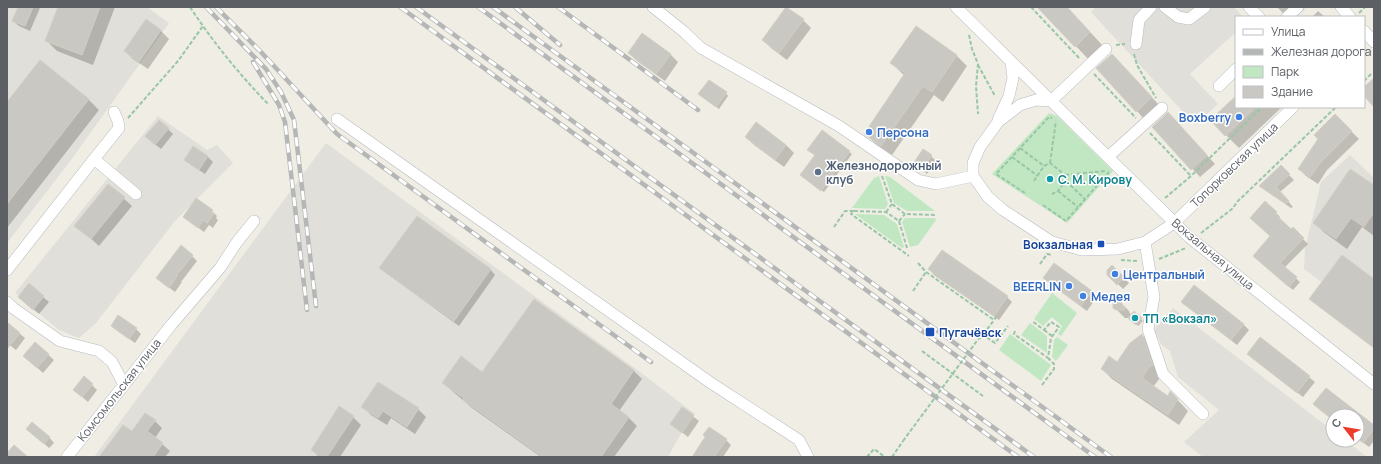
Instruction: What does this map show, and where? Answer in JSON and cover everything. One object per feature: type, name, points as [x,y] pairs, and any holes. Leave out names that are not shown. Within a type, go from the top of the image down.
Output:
[{"type":"street","points":[[652,7],[683,31],[701,48],[839,126],[918,180],[936,184],[973,176],[973,163],[980,147],[998,122],[1009,96],[1013,78],[1011,62]]},
{"type":"street","points":[[1136,44],[1139,20],[1150,7]]},
{"type":"street","points":[[1165,7],[1178,17],[1189,19],[1205,7]]},
{"type":"street","points":[[1249,7],[1258,16]]},
{"type":"street","points":[[1288,16],[1298,7]]},
{"type":"street","points":[[1341,7],[1354,15]]},
{"type":"street","points":[[963,9],[972,24]]},
{"type":"street","name":"Вокзальная улица","points":[[972,24],[1051,101],[1106,161],[1193,241],[1374,384]]},
{"type":"street","points":[[998,122],[1020,105],[1036,100],[1051,101],[1106,49]]},
{"type":"street","points":[[1219,86],[1235,70]]},
{"type":"street","points":[[1106,161],[1162,108]]},
{"type":"street","name":"Топорковская улица","points":[[973,176],[988,197],[1003,210],[1052,242],[1082,250],[1118,249],[1145,242],[1174,223],[1292,108]]},
{"type":"street","points":[[7,270],[119,128],[118,120],[114,112]]},
{"type":"street","points":[[337,120],[711,383],[799,440],[808,457]]},
{"type":"street","points":[[94,159],[136,194]]},
{"type":"street","name":"Комсомольская улица","points":[[67,457],[172,324],[220,268],[237,242],[254,221]]},
{"type":"street","points":[[1145,242],[1154,296],[1148,330],[1163,374],[1204,414]]},
{"type":"street","points":[[7,302],[13,308],[60,341],[99,351],[112,362],[124,384]]},
{"type":"path","points":[[190,7],[242,77],[268,104]]},
{"type":"path","points":[[1031,7],[1191,176]]},
{"type":"path","points":[[1354,15],[1365,7]]},
{"type":"path","points":[[972,24],[969,37],[972,49],[978,64],[995,96]]},
{"type":"path","points":[[119,128],[178,61],[203,26]]},
{"type":"path","points":[[1106,49],[1117,44],[1136,44],[1134,51],[1137,65],[1162,108]]},
{"type":"path","points":[[978,64],[976,86],[978,114]]},
{"type":"path","points":[[1365,80],[1372,73]]},
{"type":"path","points":[[1162,200],[1191,176],[1261,108]]},
{"type":"path","points":[[1200,234],[1232,209],[1238,201],[1335,108]]},
{"type":"path","points":[[1025,194],[996,174],[1049,116],[1058,120],[1050,163]]},
{"type":"path","points":[[1020,148],[1044,166]]},
{"type":"path","points":[[1012,157],[1038,176]]},
{"type":"path","points":[[1106,161],[1110,171]]},
{"type":"path","points":[[1034,181],[1044,166],[1050,163]]},
{"type":"path","points":[[1050,163],[1065,175],[1066,182],[1085,199]]},
{"type":"path","points":[[1065,175],[1110,171]]},
{"type":"path","points":[[1043,205],[1066,220],[1110,171]]},
{"type":"path","points":[[882,176],[892,204],[905,214],[935,215]]},
{"type":"path","points":[[1052,194],[1058,191],[1066,182]]},
{"type":"path","points":[[1058,191],[1078,207]]},
{"type":"path","points":[[886,212],[892,204]]},
{"type":"path","points":[[834,227],[845,211],[886,212],[899,221],[907,248]]},
{"type":"path","points":[[854,211],[851,214],[908,256]]},
{"type":"path","points":[[899,221],[905,214]]},
{"type":"path","points":[[918,263],[926,272],[995,319],[980,339]]},
{"type":"path","points":[[913,291],[926,272]]},
{"type":"path","points":[[1032,321],[1052,336]]},
{"type":"path","points":[[1044,330],[1052,322],[1058,327],[1051,338],[1048,358]]},
{"type":"path","points":[[892,457],[982,334],[995,343],[1008,326]]},
{"type":"path","points":[[1015,331],[1014,334],[1054,364],[1054,369],[1042,385]]},
{"type":"path","points":[[922,351],[983,396]]},
{"type":"path","points":[[867,457],[874,449],[885,457]]},
{"type":"shaded area","points":[[7,7],[147,7],[169,23],[71,160],[7,243]]},
{"type":"shaded area","points":[[1096,7],[1234,7],[1242,16],[1235,16],[1235,33],[1190,74],[1218,104],[1195,125],[1091,12]]},
{"type":"shaded area","points":[[158,116],[207,150],[217,145],[233,163],[175,221],[96,323],[79,338],[59,330],[15,293]]},
{"type":"shaded area","points":[[326,143],[636,369],[695,414],[679,437],[668,457],[94,457]]},
{"type":"shaded area","points":[[1350,155],[1374,178],[1374,321],[1304,269],[1305,249],[1321,182]]},
{"type":"shaded area","points":[[1173,308],[1325,425],[1325,448],[1355,448],[1367,457],[1203,457],[1184,442],[1219,410],[1178,377],[1170,351],[1161,344],[1154,330]]},
{"type":"green space","points":[[1049,113],[1057,116],[1113,171],[1067,223],[992,174]]},
{"type":"green space","points":[[879,176],[888,204],[885,209],[852,208],[874,178]]},
{"type":"green space","points":[[885,176],[890,177],[935,211],[907,211],[894,203]]},
{"type":"green space","points":[[855,214],[884,215],[897,224],[904,247],[902,248]]},
{"type":"green space","points":[[905,218],[935,218],[936,220],[918,245],[910,247],[902,222]]},
{"type":"green space","points":[[1052,293],[1077,313],[1061,336],[1058,334],[1062,326],[1052,317],[1043,326],[1034,319]]},
{"type":"green space","points":[[1030,323],[1047,336],[1047,353],[1021,335]]},
{"type":"green space","points":[[1010,334],[1051,365],[1041,381],[999,350]]},
{"type":"green space","points":[[1057,337],[1068,345],[1056,361],[1052,357],[1054,340]]},
{"type":"building","points":[[18,7],[33,7],[25,26],[12,21]]},
{"type":"building","points":[[58,7],[100,7],[82,55],[45,41]]},
{"type":"building","points":[[786,7],[804,19],[779,53],[762,40]]},
{"type":"building","points":[[1037,7],[1067,7],[1090,32],[1075,47]]},
{"type":"building","points":[[146,19],[161,30],[139,62],[124,51]]},
{"type":"building","points":[[916,26],[957,55],[932,92],[923,86],[881,146],[864,134],[905,73],[890,63]]},
{"type":"building","points":[[642,33],[671,54],[656,74],[628,53]]},
{"type":"building","points":[[1112,54],[1152,97],[1136,112],[1096,68]]},
{"type":"building","points":[[40,60],[89,99],[7,204],[7,102]]},
{"type":"building","points":[[1374,78],[1374,107],[1365,97],[1365,86]]},
{"type":"building","points":[[709,80],[727,92],[716,107],[698,94]]},
{"type":"building","points":[[1235,97],[1235,108],[1255,108],[1225,136],[1210,120]]},
{"type":"building","points":[[1168,112],[1207,155],[1191,170],[1152,127]]},
{"type":"building","points":[[1335,114],[1352,131],[1320,163],[1310,177],[1298,169],[1318,139],[1314,135]]},
{"type":"building","points":[[159,120],[169,128],[155,145],[145,136]]},
{"type":"building","points":[[756,122],[786,145],[775,160],[745,137]]},
{"type":"building","points":[[822,130],[850,151],[821,191],[800,175],[815,155],[807,150]]},
{"type":"building","points":[[193,146],[208,156],[199,170],[184,160]]},
{"type":"building","points":[[923,149],[932,155],[922,170],[913,164]]},
{"type":"building","points":[[1281,165],[1290,174],[1276,187],[1289,201],[1286,204],[1259,186]]},
{"type":"building","points":[[1350,169],[1374,185],[1374,212],[1364,227],[1351,218],[1336,239],[1313,223]]},
{"type":"building","points":[[108,184],[125,197],[91,239],[74,226]]},
{"type":"building","points":[[196,198],[213,210],[211,212],[214,214],[207,223],[203,220],[198,228],[183,217]]},
{"type":"building","points":[[1265,201],[1277,212],[1275,214],[1291,229],[1293,227],[1304,238],[1280,263],[1297,277],[1289,287],[1253,256],[1270,236],[1250,218]]},
{"type":"building","points":[[417,216],[491,269],[454,321],[379,268]]},
{"type":"building","points":[[181,245],[193,255],[176,276],[169,288],[156,278]]},
{"type":"building","name":"Пугачёвск","points":[[942,250],[1008,296],[994,316],[928,269]]},
{"type":"building","points":[[1342,255],[1374,279],[1374,348],[1309,299]]},
{"type":"building","points":[[1054,263],[1092,291],[1081,306],[1043,278]]},
{"type":"building","points":[[1112,265],[1124,277],[1117,285],[1107,275],[1107,270]]},
{"type":"building","points":[[29,283],[44,296],[33,310],[18,297]]},
{"type":"building","points":[[1194,285],[1244,324],[1231,340],[1181,302]]},
{"type":"building","points":[[534,299],[634,370],[611,404],[629,417],[601,457],[543,457],[463,400],[464,398],[442,383],[461,356],[482,372]]},
{"type":"building","points":[[1117,300],[1121,302],[1125,310],[1116,310],[1113,308],[1113,302]]},
{"type":"building","name":"ТП «Вокзал»","points":[[1134,311],[1142,318],[1136,325],[1128,318]]},
{"type":"building","points":[[118,315],[137,328],[129,339],[111,326]]},
{"type":"building","points":[[7,322],[20,333],[7,349]]},
{"type":"building","points":[[1142,334],[1153,365],[1149,367],[1142,378],[1168,396],[1170,391],[1178,399],[1168,415],[1101,369],[1109,356],[1117,362],[1130,343]]},
{"type":"building","points":[[1260,337],[1310,376],[1297,393],[1247,354]]},
{"type":"building","points":[[35,342],[49,354],[37,368],[23,356]]},
{"type":"building","points":[[84,376],[93,384],[82,397],[73,390]]},
{"type":"building","points":[[378,382],[419,408],[407,427],[383,411],[378,418],[361,407]]},
{"type":"building","points":[[1326,388],[1352,408],[1325,408],[1325,414],[1313,404]]},
{"type":"building","points":[[339,406],[354,416],[327,457],[322,457],[311,450]]},
{"type":"building","points":[[682,407],[694,415],[682,433],[670,424]]},
{"type":"building","points":[[145,413],[156,420],[147,431],[163,443],[153,457],[99,457],[123,425],[132,431]]},
{"type":"building","points":[[1365,418],[1374,425],[1374,429],[1365,440]]},
{"type":"building","points":[[32,422],[50,437],[44,444],[26,429]]},
{"type":"building","points":[[709,427],[727,439],[714,457],[692,457],[705,437],[703,435]]},
{"type":"building","points":[[14,445],[28,457],[7,457],[7,453]]},
{"type":"railway","points":[[206,7],[266,69],[281,92],[294,120],[316,306]]},
{"type":"railway","points":[[216,7],[261,52],[337,134],[651,362]]},
{"type":"railway","points":[[400,7],[1018,457]]},
{"type":"railway","points":[[416,7],[1034,457]]},
{"type":"railway","points":[[478,7],[1095,457]]},
{"type":"railway","points":[[493,7],[1111,457]]},
{"type":"railway","points":[[515,7],[560,45]]},
{"type":"railway","points":[[558,7],[698,110]]},
{"type":"railway","points":[[253,62],[279,105],[285,122],[307,310]]},
{"type":"place","name":"Boxberry","points":[[1239,117]]},
{"type":"place","name":"Персона","points":[[869,132]]},
{"type":"place","name":"Железнодорожный клуб","points":[[818,172]]},
{"type":"place","name":"С. М. Кирову","points":[[1050,179]]},
{"type":"place","name":"Вокзальная","points":[[1101,244]]},
{"type":"place","name":"Центральный","points":[[1115,274]]},
{"type":"place","name":"BEERLIN","points":[[1069,286]]},
{"type":"place","name":"Медея","points":[[1083,296]]},
{"type":"place","name":"ТП «Вокзал»","points":[[1135,318]]},
{"type":"place","name":"Пугачёвск","points":[[930,332]]}]
